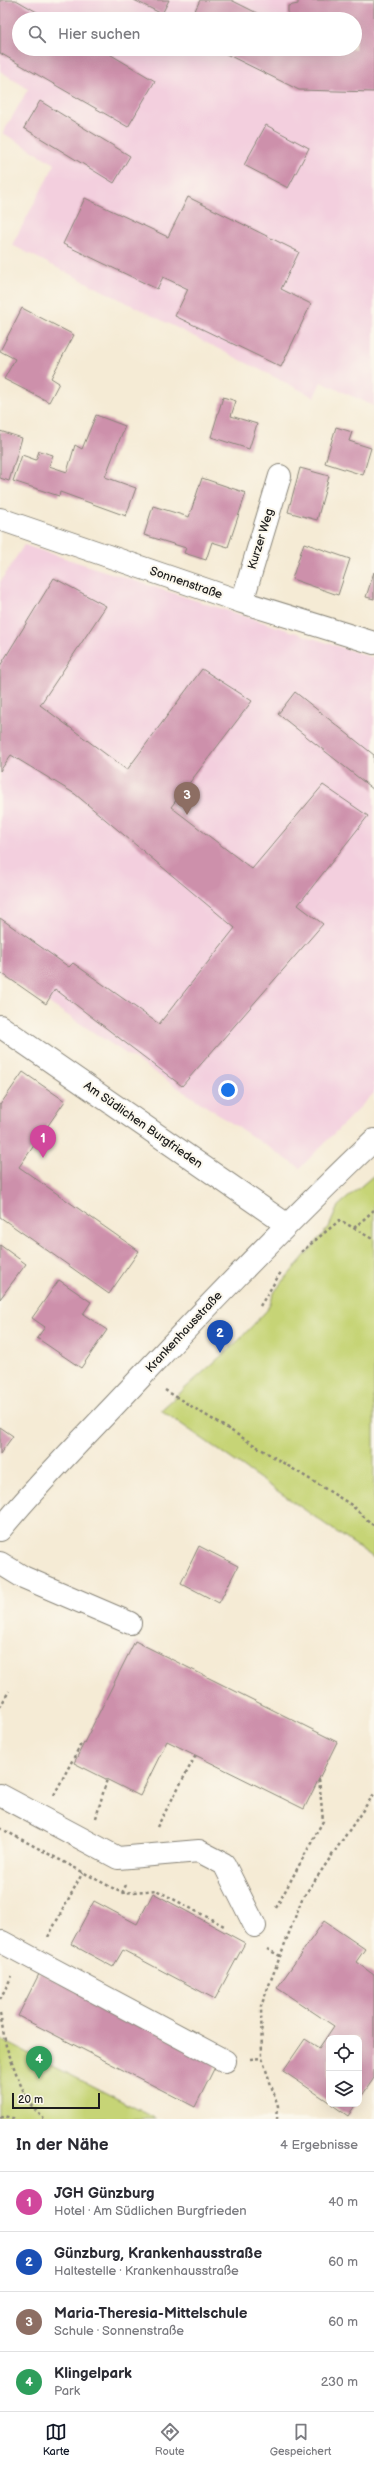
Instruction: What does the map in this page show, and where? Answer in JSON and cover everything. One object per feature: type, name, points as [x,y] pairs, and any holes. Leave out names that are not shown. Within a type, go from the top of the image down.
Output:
[{"type":"street","name":"Kurzer Weg","points":[[242,602],[280,476]]},
{"type":"street","name":"Sonnenstraße","points":[[0,519],[242,602],[374,643]]},
{"type":"street","name":"Am Südlichen Burgfrieden","points":[[0,1026],[286,1224]]},
{"type":"street","name":"Krankenhausstraße","points":[[0,1530],[34,1487],[286,1224],[374,1140]]},
{"type":"street","points":[[0,1563],[23,1577],[130,1623]]},
{"type":"street","points":[[0,1795],[118,1858],[199,1851],[224,1864],[258,1936]]},
{"type":"street","points":[[2,1942],[225,2061]]},
{"type":"path","points":[[354,1228],[374,1210]]},
{"type":"path","points":[[295,1256],[340,1220],[374,1240]]},
{"type":"path","points":[[260,1306],[285,1265]]},
{"type":"path","points":[[142,1376],[350,1504],[374,1526]]},
{"type":"path","points":[[0,1707],[9,1691]]},
{"type":"path","points":[[122,1893],[196,1755]]},
{"type":"path","points":[[275,1910],[322,1821],[319,1778]]},
{"type":"path","points":[[277,2119],[278,2106],[262,2058],[261,2006],[302,1899],[374,1794]]},
{"type":"path","points":[[0,1828],[122,1893],[156,1890],[227,1928]]},
{"type":"path","points":[[258,1936],[280,1956]]},
{"type":"path","points":[[0,2014],[3,2022],[6,2046],[19,2081],[29,2103],[44,2119]]},
{"type":"path","points":[[0,2028],[3,2022]]},
{"type":"path","points":[[0,2118],[4,2116],[16,2119]]},
{"type":"shaded area","points":[[0,0],[374,0],[374,406],[321,382],[314,397],[12,245],[55,164],[3,133],[28,89],[0,71]]},
{"type":"shaded area","points":[[24,545],[374,658],[374,1093],[300,1168],[0,971],[0,582]]},
{"type":"green space","points":[[374,1175],[374,1558],[161,1410],[239,1340],[267,1310],[275,1291],[329,1227],[338,1206]]},
{"type":"green space","points":[[0,2039],[157,2119],[0,2119]]},
{"type":"building","points":[[0,0],[16,0],[37,12],[12,12],[12,56],[113,56],[155,81],[128,127],[0,53]]},
{"type":"building","points":[[134,0],[169,0],[163,12],[158,12]]},
{"type":"building","points":[[200,0],[231,0],[255,12],[194,12]]},
{"type":"building","points":[[298,0],[374,0],[374,92],[299,90],[230,56],[362,56],[362,12],[288,12],[288,6],[298,4]]},
{"type":"building","points":[[40,101],[130,156],[114,183],[24,128]]},
{"type":"building","points":[[266,125],[309,148],[288,188],[244,165]]},
{"type":"building","points":[[188,197],[299,252],[281,289],[311,304],[281,367],[175,316],[188,289],[163,277],[157,289],[63,244],[85,198],[168,237]]},
{"type":"building","points":[[22,308],[74,335],[51,378],[59,383],[49,402],[4,379],[15,359],[0,351]]},
{"type":"building","points":[[223,397],[236,401],[231,416],[257,424],[249,449],[211,437]]},
{"type":"building","points":[[96,415],[125,426],[105,477],[136,488],[126,516],[60,492],[59,496],[13,481],[22,455],[36,460],[39,451],[53,455],[49,466],[67,472],[75,445],[82,449]]},
{"type":"building","points":[[336,427],[352,432],[349,441],[371,448],[363,475],[325,463]]},
{"type":"building","points":[[0,431],[22,438],[9,481],[0,478]]},
{"type":"building","points":[[300,468],[329,476],[317,520],[288,512]]},
{"type":"building","points":[[202,478],[246,493],[228,547],[212,542],[206,560],[184,553],[186,548],[144,535],[153,506],[189,517]]},
{"type":"building","points":[[304,543],[350,559],[338,595],[292,579]]},
{"type":"building","points":[[374,572],[374,599],[366,597]]},
{"type":"building","points":[[54,578],[106,606],[40,705],[127,770],[202,669],[252,701],[171,807],[252,869],[323,785],[368,816],[298,905],[323,924],[182,1086],[55,989],[46,1004],[0,972],[0,918],[69,967],[73,963],[159,1024],[235,928],[75,794],[11,755],[0,771],[0,666]]},
{"type":"building","points":[[295,692],[374,755],[374,790],[278,714]]},
{"type":"building","points":[[23,1072],[65,1101],[19,1167],[139,1251],[109,1294],[0,1217],[0,1105]]},
{"type":"building","points":[[0,1245],[26,1264],[0,1299]]},
{"type":"building","points":[[59,1280],[91,1302],[83,1314],[107,1330],[81,1368],[37,1338],[45,1327],[32,1318]]},
{"type":"building","points":[[0,1427],[13,1436],[0,1454]]},
{"type":"building","points":[[199,1546],[238,1566],[219,1603],[181,1583]]},
{"type":"building","points":[[135,1641],[337,1742],[304,1809],[167,1741],[140,1796],[74,1763]]},
{"type":"building","points":[[153,1893],[245,1943],[215,1999],[123,1950],[113,1967],[71,1944],[94,1901],[137,1924]]},
{"type":"building","points":[[324,1921],[365,1949],[356,1962],[374,1975],[374,2078],[362,2096],[362,2035],[328,2035],[334,2026],[277,1988]]},
{"type":"building","points":[[40,1972],[217,2063],[195,2107],[18,2016]]},
{"type":"building","points":[[326,2038],[326,2100],[283,2071],[305,2039],[319,2048]]},
{"type":"building","points":[[335,2107],[354,2107],[348,2116]]},
{"type":"place","name":"Maria-Theresia-Mittelschule","points":[[187,815]]},
{"type":"place","name":"JGH Günzburg","points":[[43,1158]]},
{"type":"place","name":"Günzburg, Krankenhausstraße","points":[[220,1353]]},
{"type":"place","name":"Klingelpark","points":[[39,2079]]}]
